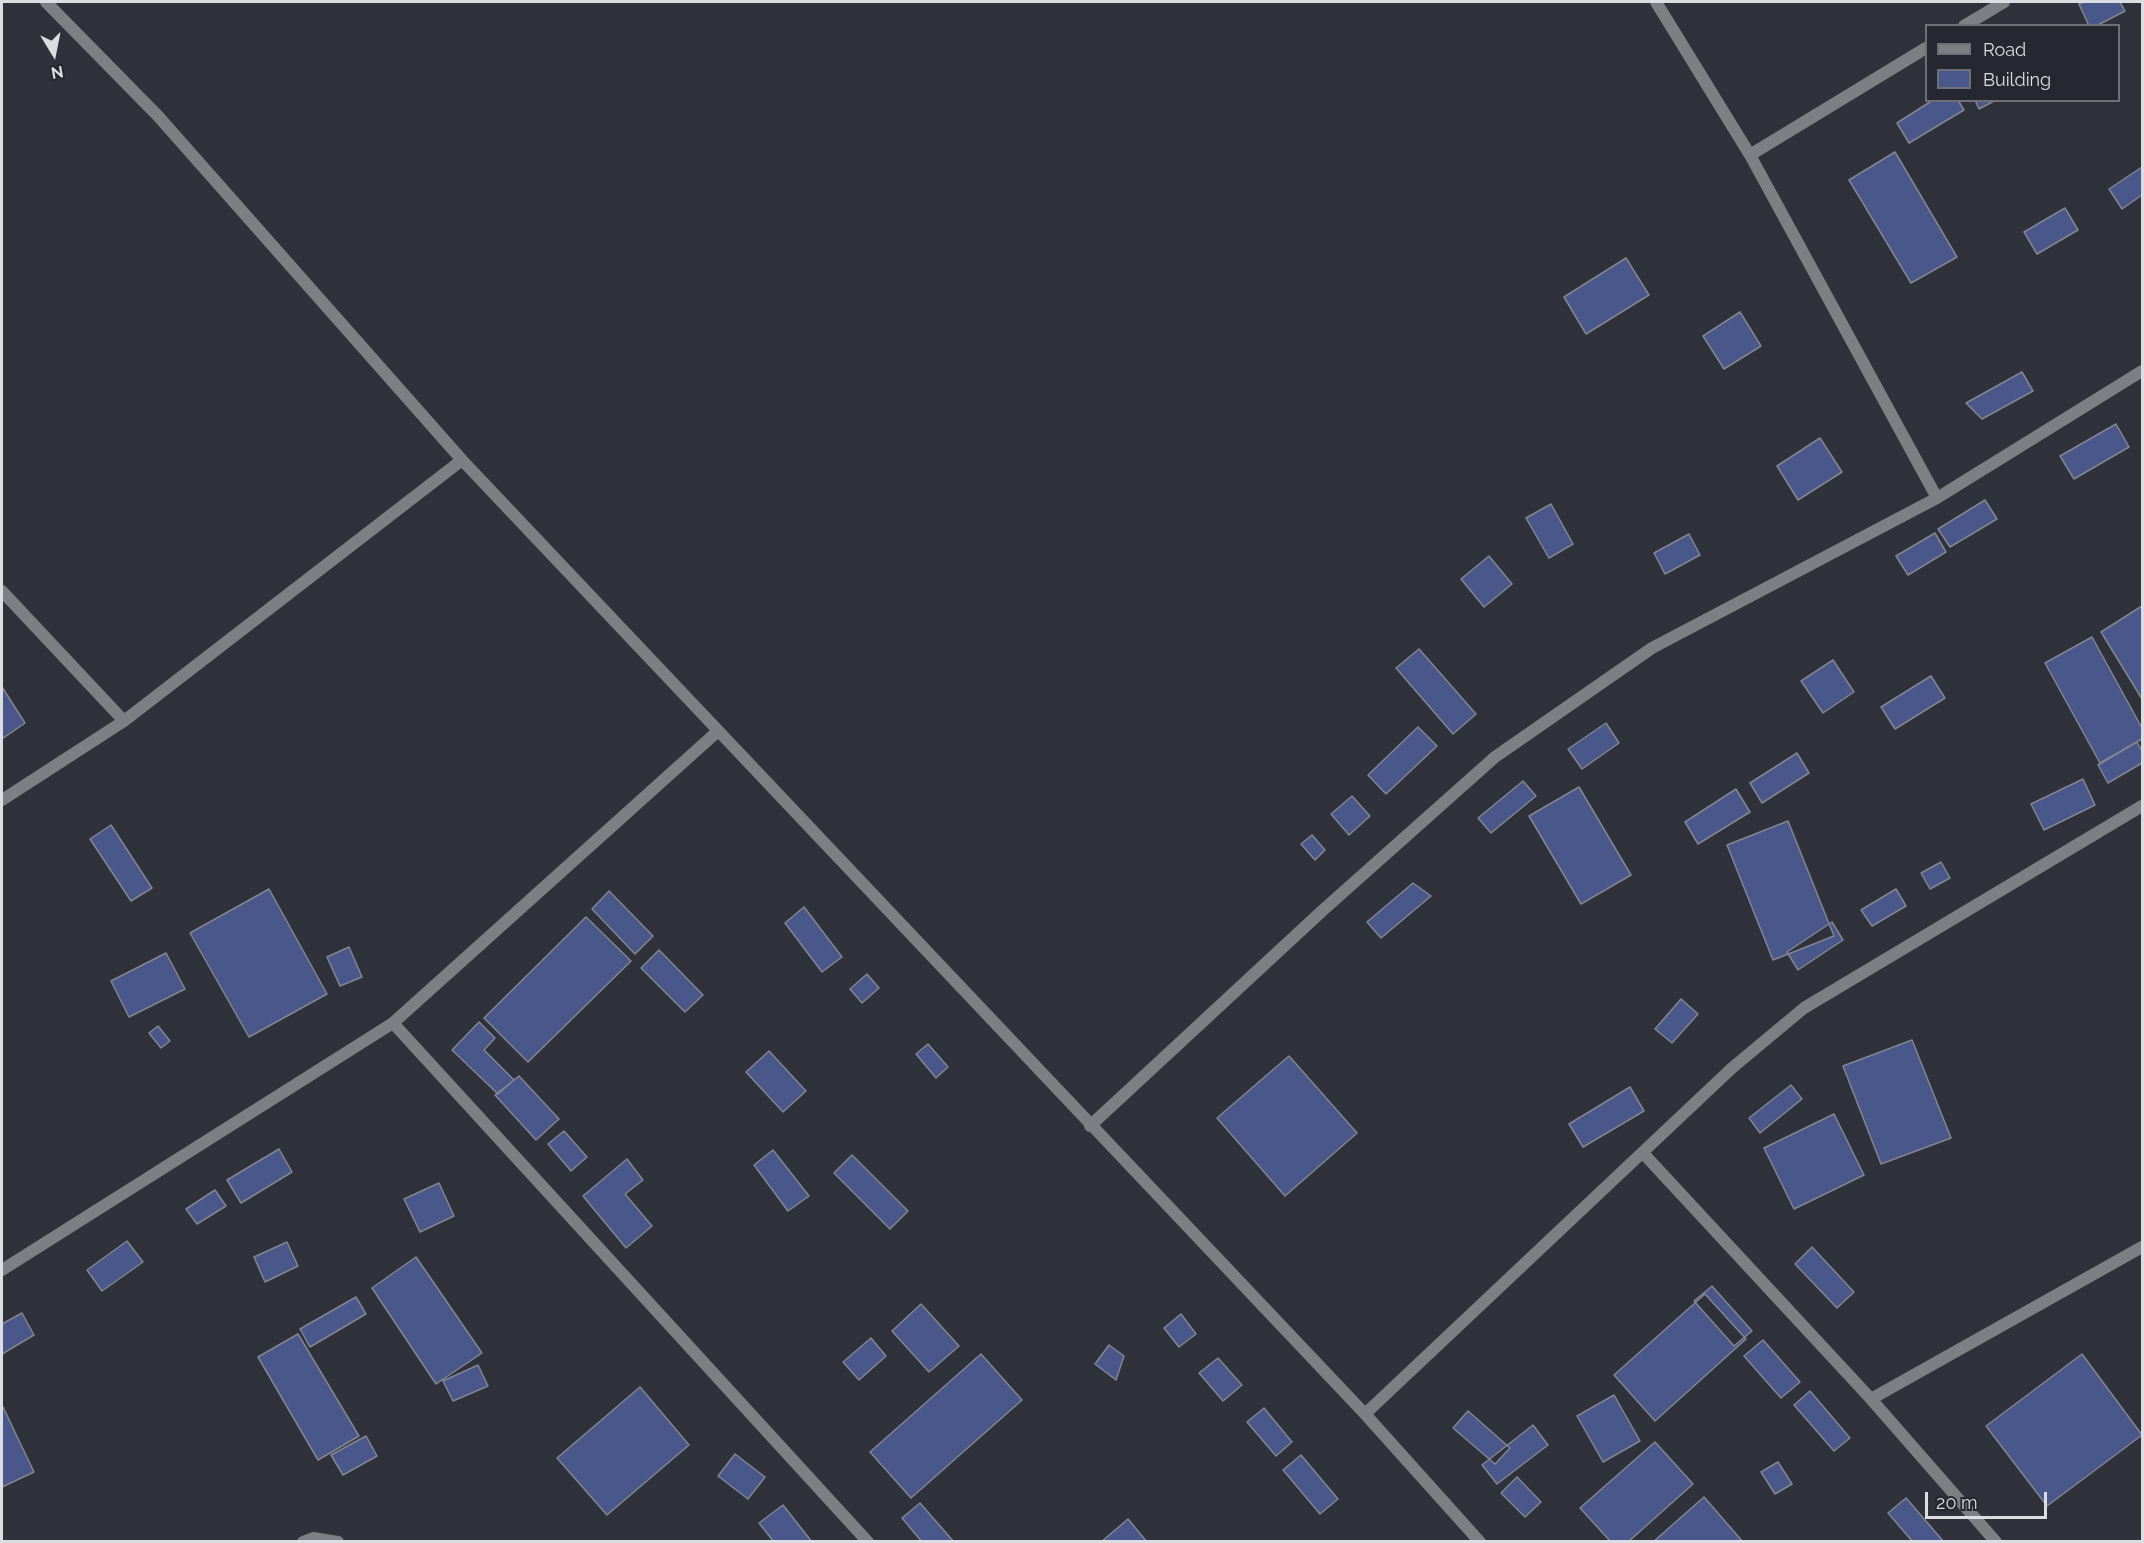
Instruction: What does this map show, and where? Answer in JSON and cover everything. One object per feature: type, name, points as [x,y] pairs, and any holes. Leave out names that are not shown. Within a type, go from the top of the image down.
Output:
[{"type":"street","points":[[46,2],[158,116],[462,460],[1365,1414],[1480,1542]]},
{"type":"street","points":[[1656,2],[1750,155],[1937,498]]},
{"type":"street","points":[[1967,24],[2004,2]]},
{"type":"street","points":[[1750,155],[1925,49]]},
{"type":"street","points":[[1090,1126],[1322,911],[1495,757],[1652,648],[1937,498],[2142,370]]},
{"type":"street","points":[[2,800],[124,721],[462,460]]},
{"type":"street","points":[[2,591],[124,721]]},
{"type":"street","points":[[2,1270],[393,1023],[717,731]]},
{"type":"street","points":[[1365,1414],[1732,1068],[1804,1008],[2142,806]]},
{"type":"street","points":[[393,1023],[868,1542]]},
{"type":"street","points":[[1643,1153],[1871,1399],[1996,1542]]},
{"type":"street","points":[[1871,1399],[2142,1247]]},
{"type":"street","points":[[303,1542],[313,1538],[338,1542]]},
{"type":"building","points":[[2120,2],[2125,11],[2100,24],[2088,24],[2079,4]]},
{"type":"building","points":[[1930,102],[1959,102],[1964,110],[1909,143],[1897,123]]},
{"type":"building","points":[[1976,102],[1992,102],[1979,109]]},
{"type":"building","points":[[1895,152],[1957,257],[1911,283],[1849,180]]},
{"type":"building","points":[[2142,167],[2142,195],[2122,209],[2109,189]]},
{"type":"building","points":[[2065,208],[2078,230],[2037,254],[2024,232]]},
{"type":"building","points":[[1626,258],[1649,295],[1586,334],[1564,297]]},
{"type":"building","points":[[1740,312],[1761,346],[1724,369],[1703,336]]},
{"type":"building","points":[[2022,372],[2033,391],[1982,419],[1966,403]]},
{"type":"building","points":[[2116,424],[2129,447],[2074,479],[2060,456]]},
{"type":"building","points":[[1820,438],[1842,472],[1798,500],[1777,466]]},
{"type":"building","points":[[1985,500],[1997,519],[1950,547],[1938,529]]},
{"type":"building","points":[[1551,504],[1573,544],[1549,558],[1526,518]]},
{"type":"building","points":[[1935,533],[1946,552],[1908,575],[1896,556]]},
{"type":"building","points":[[1689,534],[1700,555],[1665,574],[1654,553]]},
{"type":"building","points":[[1489,556],[1512,584],[1484,607],[1461,579]]},
{"type":"building","points":[[2142,606],[2142,699],[2101,632]]},
{"type":"building","points":[[2092,637],[2142,728],[2142,739],[2100,763],[2045,663]]},
{"type":"building","points":[[1419,649],[1476,714],[1453,734],[1396,668]]},
{"type":"building","points":[[1833,660],[1854,692],[1823,713],[1801,681]]},
{"type":"building","points":[[1931,676],[1945,698],[1895,729],[1881,707]]},
{"type":"building","points":[[2,687],[25,723],[2,739]]},
{"type":"building","points":[[1606,723],[1619,743],[1582,769],[1568,749]]},
{"type":"building","points":[[1418,727],[1437,746],[1386,794],[1368,775]]},
{"type":"building","points":[[2137,742],[2142,751],[2142,763],[2108,783],[2098,765]]},
{"type":"building","points":[[1797,753],[1809,773],[1762,803],[1750,783]]},
{"type":"building","points":[[2083,779],[2095,805],[2044,830],[2031,804]]},
{"type":"building","points":[[1523,781],[1536,796],[1491,833],[1478,818]]},
{"type":"building","points":[[1579,787],[1631,875],[1581,904],[1529,816]]},
{"type":"building","points":[[1736,789],[1750,812],[1698,844],[1685,822]]},
{"type":"building","points":[[1352,796],[1370,816],[1349,835],[1331,814]]},
{"type":"building","points":[[1788,821],[1834,936],[1773,960],[1727,845]]},
{"type":"building","points":[[111,825],[152,888],[131,901],[90,839]]},
{"type":"building","points":[[1312,835],[1325,850],[1315,860],[1301,844]]},
{"type":"building","points":[[1941,862],[1950,878],[1930,889],[1921,873]]},
{"type":"building","points":[[1413,883],[1431,896],[1381,938],[1367,922]]},
{"type":"building","points":[[269,889],[327,994],[249,1037],[190,933]]},
{"type":"building","points":[[1896,889],[1906,906],[1872,926],[1861,910]]},
{"type":"building","points":[[609,891],[653,936],[635,954],[592,909]]},
{"type":"building","points":[[804,907],[842,957],[822,972],[785,923]]},
{"type":"building","points":[[586,917],[631,961],[528,1062],[484,1018]]},
{"type":"building","points":[[1832,922],[1843,940],[1798,970],[1787,952]]},
{"type":"building","points":[[349,947],[362,977],[340,986],[327,957]]},
{"type":"building","points":[[659,950],[703,995],[685,1012],[641,968]]},
{"type":"building","points":[[166,953],[185,989],[129,1017],[111,981]]},
{"type":"building","points":[[867,974],[879,988],[862,1003],[850,989]]},
{"type":"building","points":[[1681,999],[1698,1014],[1672,1043],[1655,1029]]},
{"type":"building","points":[[479,1022],[495,1038],[484,1050],[514,1080],[498,1094],[452,1050]]},
{"type":"building","points":[[158,1026],[170,1041],[161,1048],[149,1033]]},
{"type":"building","points":[[1912,1040],[1951,1138],[1881,1164],[1843,1066]]},
{"type":"building","points":[[928,1044],[948,1067],[936,1078],[916,1054]]},
{"type":"building","points":[[769,1051],[806,1091],[783,1112],[746,1072]]},
{"type":"building","points":[[1289,1056],[1357,1133],[1285,1196],[1217,1118]]},
{"type":"building","points":[[519,1076],[559,1119],[536,1140],[495,1095]]},
{"type":"building","points":[[1791,1085],[1802,1099],[1760,1133],[1749,1118]]},
{"type":"building","points":[[1630,1087],[1644,1111],[1583,1147],[1569,1124]]},
{"type":"building","points":[[1834,1114],[1864,1175],[1794,1209],[1764,1148]]},
{"type":"building","points":[[564,1131],[587,1157],[571,1171],[548,1144]]},
{"type":"building","points":[[279,1149],[292,1172],[241,1203],[227,1180]]},
{"type":"building","points":[[773,1150],[809,1196],[788,1211],[754,1165]]},
{"type":"building","points":[[852,1155],[908,1211],[890,1229],[834,1173]]},
{"type":"building","points":[[627,1159],[643,1180],[625,1194],[652,1226],[626,1248],[583,1196]]},
{"type":"building","points":[[439,1183],[454,1216],[420,1232],[404,1199]]},
{"type":"building","points":[[215,1190],[226,1206],[197,1224],[186,1209]]},
{"type":"building","points":[[127,1241],[143,1262],[102,1291],[87,1270]]},
{"type":"building","points":[[287,1242],[298,1266],[265,1282],[254,1257]]},
{"type":"building","points":[[1812,1247],[1854,1292],[1837,1308],[1795,1264]]},
{"type":"building","points":[[416,1257],[482,1353],[436,1384],[372,1288]]},
{"type":"building","points":[[1712,1286],[1752,1331],[1734,1346],[1694,1301]]},
{"type":"building","points":[[1705,1294],[1746,1339],[1655,1421],[1614,1375]]},
{"type":"building","points":[[356,1297],[366,1314],[310,1347],[300,1329]]},
{"type":"building","points":[[921,1304],[959,1346],[929,1372],[892,1331]]},
{"type":"building","points":[[22,1313],[34,1335],[2,1354],[2,1324]]},
{"type":"building","points":[[1181,1314],[1196,1334],[1179,1347],[1164,1328]]},
{"type":"building","points":[[298,1334],[359,1436],[318,1460],[258,1357]]},
{"type":"building","points":[[871,1338],[886,1356],[859,1380],[843,1362]]},
{"type":"building","points":[[1763,1340],[1800,1382],[1781,1398],[1744,1356]]},
{"type":"building","points":[[1109,1345],[1124,1356],[1116,1380],[1095,1364]]},
{"type":"building","points":[[981,1354],[1022,1400],[911,1498],[870,1452]]},
{"type":"building","points":[[2082,1354],[2142,1435],[2047,1506],[1986,1426]]},
{"type":"building","points":[[1218,1358],[1242,1385],[1223,1401],[1199,1373]]},
{"type":"building","points":[[478,1365],[488,1386],[453,1401],[443,1381]]},
{"type":"building","points":[[640,1387],[689,1445],[607,1515],[557,1458]]},
{"type":"building","points":[[1810,1391],[1850,1438],[1834,1451],[1794,1405]]},
{"type":"building","points":[[1614,1395],[1640,1441],[1603,1462],[1577,1416]]},
{"type":"building","points":[[2,1405],[34,1472],[2,1487]]},
{"type":"building","points":[[1264,1408],[1292,1442],[1276,1456],[1247,1422]]},
{"type":"building","points":[[1468,1411],[1510,1448],[1495,1464],[1453,1428]]},
{"type":"building","points":[[1533,1425],[1548,1445],[1497,1484],[1482,1465]]},
{"type":"building","points":[[366,1436],[377,1456],[343,1475],[331,1455]]},
{"type":"building","points":[[1655,1442],[1693,1484],[1628,1542],[1611,1542],[1580,1508]]},
{"type":"building","points":[[735,1454],[765,1477],[748,1499],[718,1476]]},
{"type":"building","points":[[1301,1455],[1338,1499],[1320,1514],[1283,1470]]},
{"type":"building","points":[[1778,1462],[1792,1484],[1775,1494],[1761,1472]]},
{"type":"building","points":[[1517,1477],[1541,1502],[1525,1517],[1501,1493]]},
{"type":"building","points":[[1704,1497],[1743,1542],[1653,1542]]},
{"type":"building","points":[[1906,1498],[1944,1542],[1913,1542],[1888,1513]]},
{"type":"building","points":[[920,1503],[954,1542],[922,1542],[902,1518]]},
{"type":"building","points":[[783,1505],[812,1542],[774,1542],[759,1523]]},
{"type":"building","points":[[1128,1519],[1147,1542],[1101,1542]]}]
